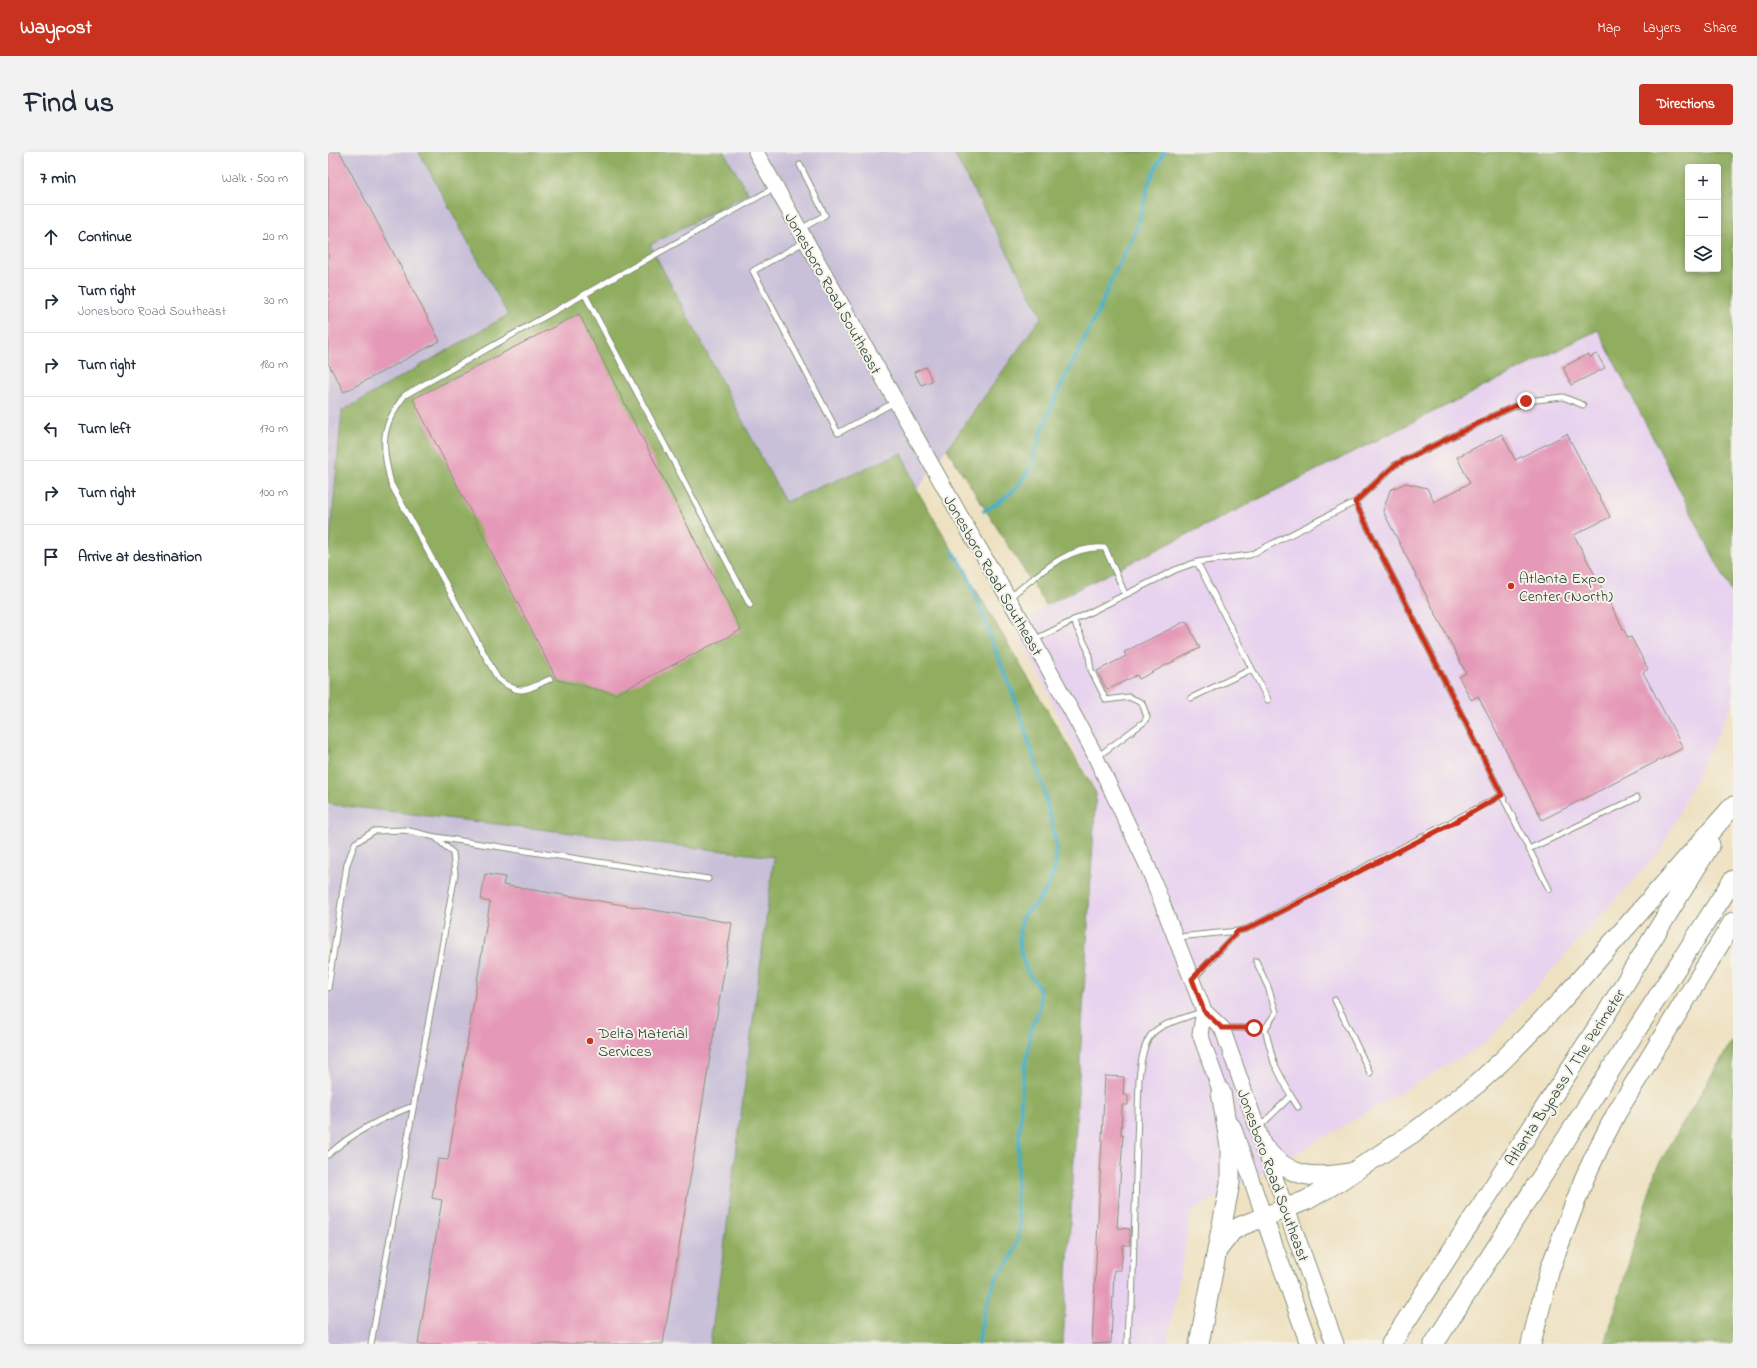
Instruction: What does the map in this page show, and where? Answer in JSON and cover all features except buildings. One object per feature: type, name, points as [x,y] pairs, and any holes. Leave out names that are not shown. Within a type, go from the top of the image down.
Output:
[{"type":"highway","points":[[1219,1248],[1232,1232],[1241,1226],[1286,1209],[1323,1191],[1413,1132],[1477,1084],[1502,1061],[1566,996],[1733,807]]},
{"type":"highway","name":"Atlanta Bypass / The Perimeter","points":[[1391,1344],[1606,1014],[1733,807]]},
{"type":"highway","points":[[1434,1344],[1733,880]]},
{"type":"highway","points":[[1531,1344],[1550,1269],[1579,1192],[1600,1145],[1617,1112],[1733,922]]},
{"type":"highway","points":[[1199,1344],[1219,1248],[1228,1196],[1231,1164],[1229,1131],[1221,1092]]},
{"type":"highway","points":[[1265,1149],[1285,1168],[1298,1174],[1314,1176],[1351,1172]]},
{"type":"main road","name":"Jonesboro Road Southeast","points":[[757,152],[775,188],[895,402],[1032,641],[1096,758],[1148,867],[1204,1011],[1222,1028],[1334,1341]]},
{"type":"main road","name":"Jonesboro Road Southeast","points":[[1204,1011],[1200,1034],[1309,1344]]},
{"type":"lane","points":[[800,165],[825,215],[802,236],[753,271],[838,433],[895,402]]},
{"type":"lane","points":[[550,679],[523,691],[511,688],[498,679],[391,484],[385,457],[385,432],[392,411],[405,395],[775,188]]},
{"type":"lane","points":[[586,295],[750,605]]},
{"type":"lane","points":[[1032,641],[1175,570],[1197,562],[1250,555],[1355,502],[1395,465],[1526,401],[1563,397],[1583,405]]},
{"type":"lane","points":[[1355,502],[1549,889]]},
{"type":"lane","points":[[1008,599],[1057,561],[1076,551],[1095,547],[1104,548],[1125,594]]},
{"type":"lane","points":[[1197,562],[1268,700]]},
{"type":"lane","points":[[1073,620],[1088,650],[1091,670],[1106,700],[1129,697],[1142,703],[1147,717],[1144,722],[1096,758]]},
{"type":"lane","points":[[1192,698],[1252,669]]},
{"type":"lane","points":[[1175,937],[1247,929],[1453,823],[1502,795]]},
{"type":"lane","points":[[1529,849],[1637,798]]},
{"type":"lane","points":[[328,988],[347,864],[355,843],[374,831],[405,830],[435,837],[708,879]]},
{"type":"lane","points":[[371,1344],[455,874],[453,853],[435,837]]},
{"type":"lane","points":[[1192,979],[1238,931]]},
{"type":"lane","points":[[1256,961],[1268,987],[1276,1012],[1265,1029],[1274,1063],[1298,1107]]},
{"type":"lane","points":[[1335,1000],[1370,1073]]},
{"type":"lane","points":[[1126,1344],[1128,1316],[1132,1306],[1139,1079],[1143,1053],[1151,1034],[1159,1027],[1204,1011]]},
{"type":"lane","points":[[1222,1028],[1265,1029]]},
{"type":"lane","points":[[1258,1128],[1291,1096]]},
{"type":"lane","points":[[328,1155],[360,1131],[388,1116],[413,1106]]},
{"type":"shaded area","points":[[328,152],[959,152],[1042,316],[917,490],[724,1248],[710,1344],[328,1344]]},
{"type":"shaded area","points":[[1598,330],[1733,595],[1733,702],[1661,850],[1485,1043],[1270,1169],[1192,1211],[1167,1344],[1063,1344],[1096,793],[1017,630],[1046,605]]},
{"type":"green space","points":[[419,152],[724,152],[748,193],[650,245],[785,502],[902,453],[917,490],[1096,793],[1063,1344],[710,1344],[724,1248],[774,857],[328,804],[328,562],[342,411],[508,315]]},
{"type":"green space","points":[[953,152],[1733,152],[1733,595],[1598,330],[1046,605],[947,449],[1042,316]]},
{"type":"green space","points":[[1733,1039],[1733,1344],[1605,1344],[1656,1169]]},
{"type":"waterway","points":[[984,511],[1001,501],[1016,488],[1028,472],[1040,435],[1055,398],[1099,310],[1114,274],[1132,239],[1139,220],[1149,182],[1164,152]]},
{"type":"waterway","points":[[953,552],[964,568],[972,585],[1014,696],[1044,790],[1057,848],[1055,867],[1048,886],[1038,902],[1023,916],[1019,935],[1021,955],[1028,973],[1040,988],[1040,1008],[1032,1026],[1022,1084],[1016,1203],[1020,1222],[1018,1241],[1010,1260],[998,1275],[990,1293],[984,1312],[978,1344]]},
{"type":"place","name":"Atlanta Expo Center (North)","points":[[1511,586]]},
{"type":"place","name":"Delta Material Services","points":[[590,1041]]},
{"type":"route","points":[[1254,1028],[1222,1028],[1204,1011],[1192,979],[1238,931],[1247,929],[1453,823],[1502,795],[1355,502],[1395,465],[1526,401]]}]
